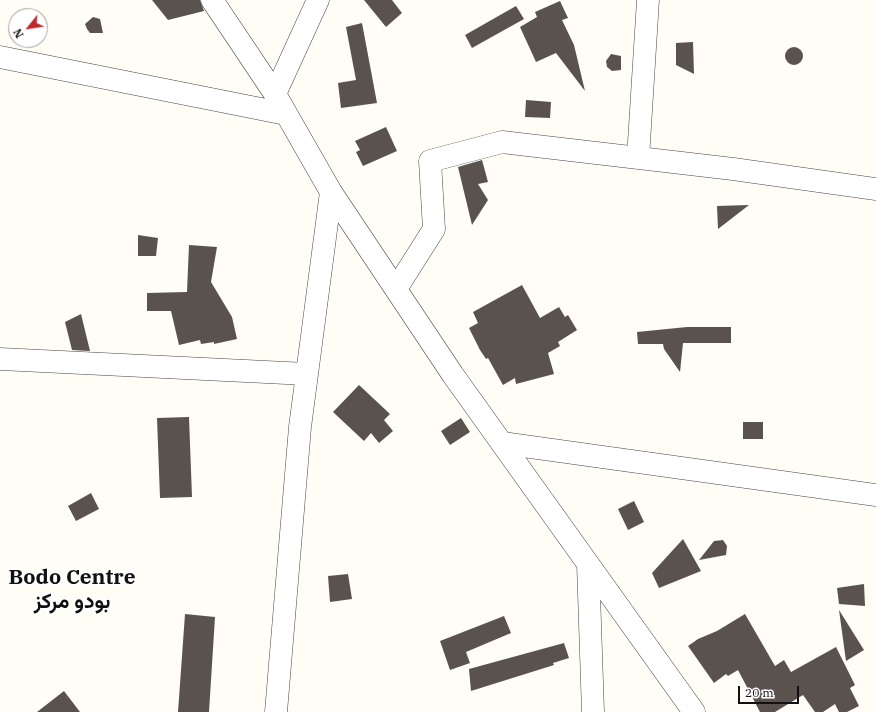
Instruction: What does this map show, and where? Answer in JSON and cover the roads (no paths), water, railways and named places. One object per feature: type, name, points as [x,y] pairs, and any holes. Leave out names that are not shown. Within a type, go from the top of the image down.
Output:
[{"type":"street","points":[[212,0],[274,94],[331,192],[453,375],[694,712]]},
{"type":"street","points":[[274,94],[318,0]]},
{"type":"street","points":[[638,158],[648,0]]},
{"type":"street","points":[[0,57],[286,114]]},
{"type":"street","points":[[396,289],[434,229],[430,161],[502,142],[733,169],[876,189]]},
{"type":"street","points":[[276,712],[300,427],[331,192]]},
{"type":"street","points":[[0,359],[307,374]]},
{"type":"street","points":[[502,443],[876,495]]},
{"type":"street","points":[[588,564],[593,712]]},
{"type":"district","name":"Bodo Centre بودو مركز","points":[[72,590]]}]
